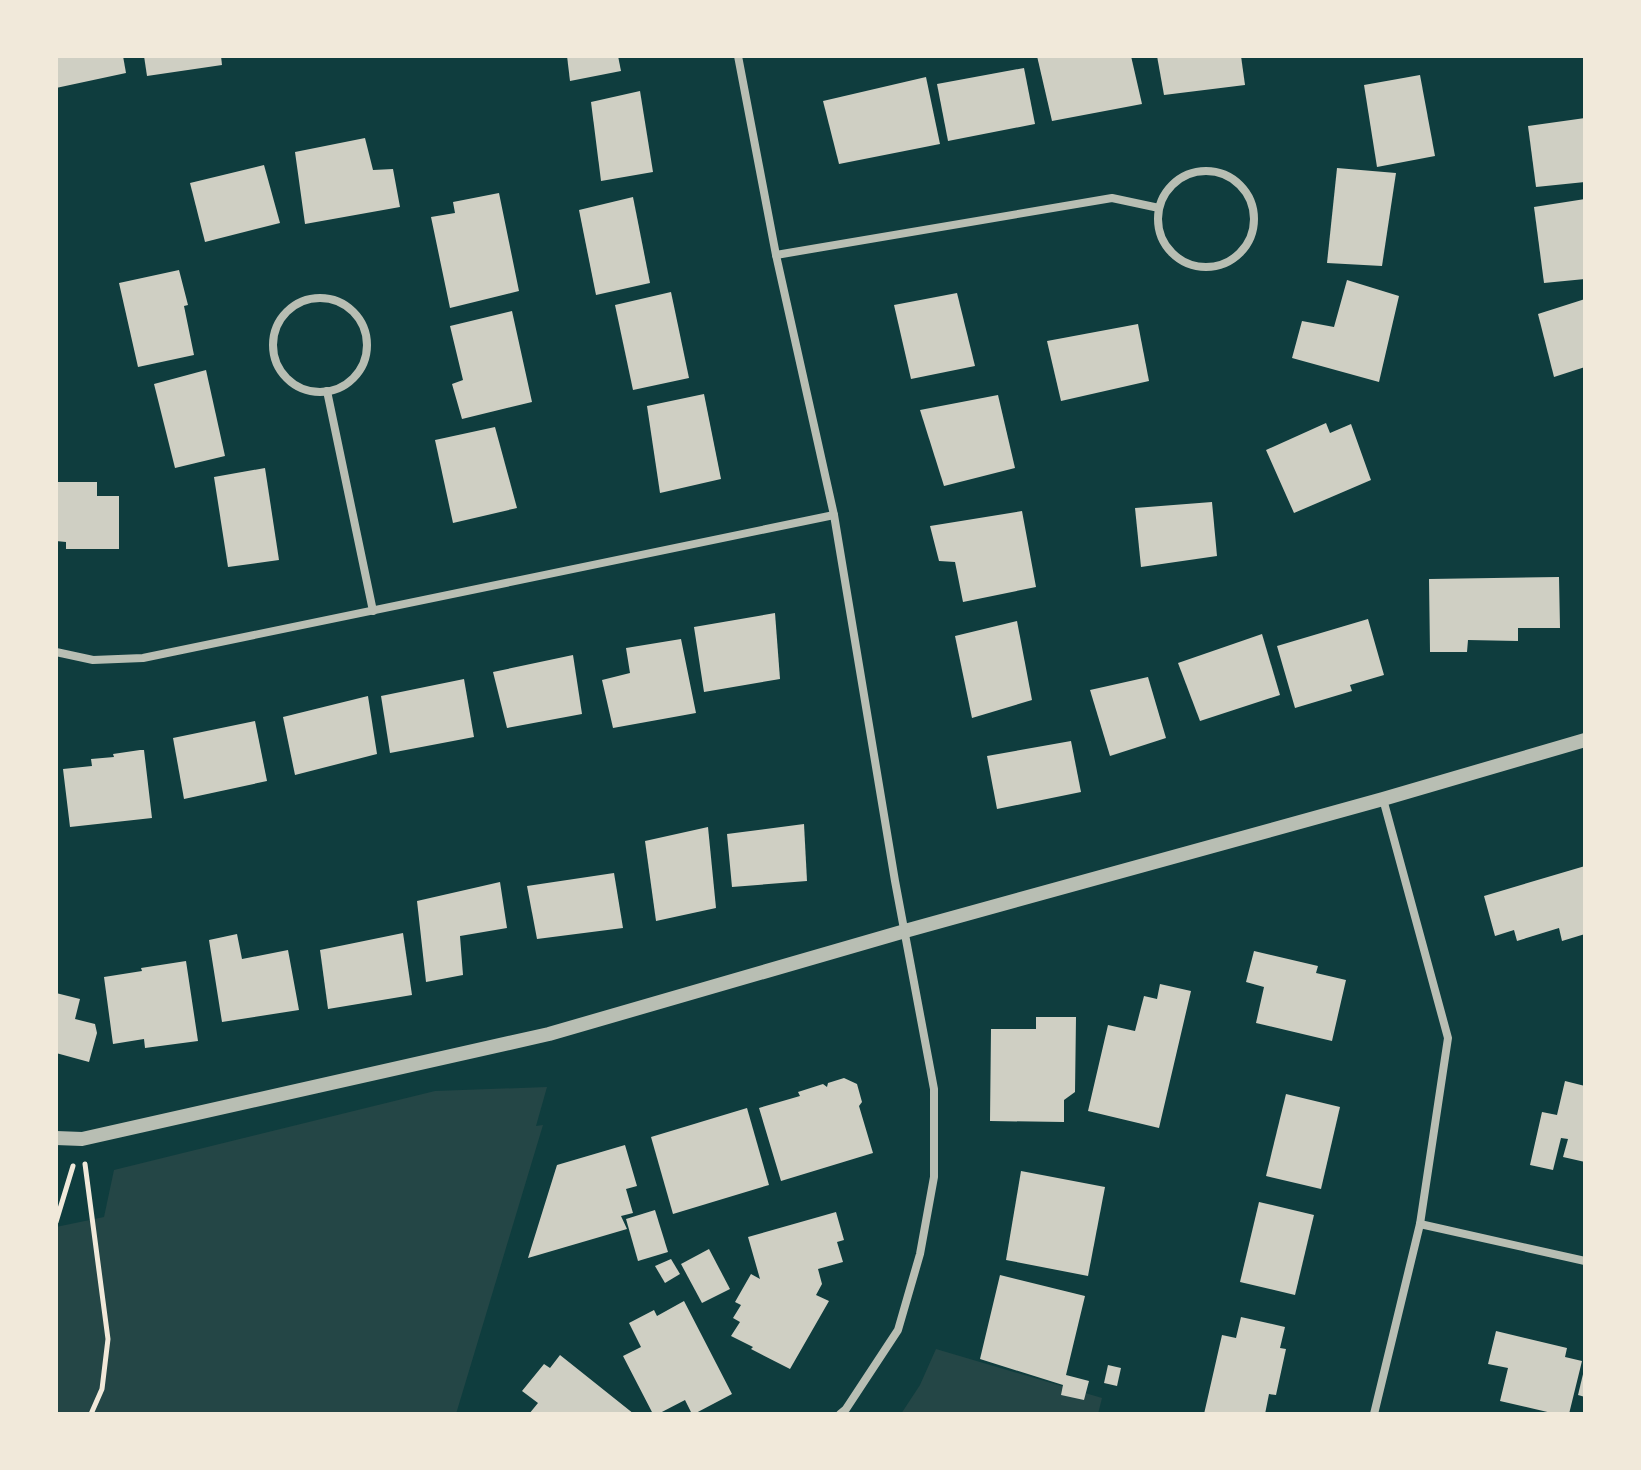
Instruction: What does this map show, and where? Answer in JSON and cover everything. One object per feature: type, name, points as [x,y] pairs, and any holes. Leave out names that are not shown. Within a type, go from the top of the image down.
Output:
[{"type":"street","points":[[738,56],[776,255],[834,515],[895,881],[934,1089],[934,1177],[920,1254],[898,1330],[840,1414]]},
{"type":"street","points":[[1208,171],[1223,174],[1248,195],[1253,211],[1253,227],[1238,255],[1226,263],[1196,266],[1169,251],[1161,238],[1159,208],[1165,193],[1191,173],[1208,171]]},
{"type":"street","points":[[776,255],[1112,198],[1159,208]]},
{"type":"street","points":[[307,299],[337,301],[350,309],[360,321],[365,335],[366,350],[362,365],[354,377],[341,387],[327,391],[311,391],[296,386],[276,362],[274,331],[293,306],[307,299]]},
{"type":"street","points":[[327,391],[373,611]]},
{"type":"street","points":[[56,652],[93,660],[143,658],[834,515]]},
{"type":"street","points":[[56,1138],[82,1139],[549,1034],[1585,740]]},
{"type":"street","points":[[1374,1414],[1420,1224],[1448,1038],[1383,799]]},
{"type":"street","points":[[1420,1224],[1585,1261]]},
{"type":"path","points":[[56,1222],[82,1139]]},
{"type":"path","points":[[82,1139],[108,1339],[102,1389],[91,1414]]},
{"type":"shaded area","points":[[547,1087],[536,1126],[543,1125],[456,1414],[56,1414],[56,1227],[104,1217],[114,1170],[435,1091]]},
{"type":"shaded area","points":[[936,1349],[1102,1398],[1098,1414],[901,1414],[920,1385]]},
{"type":"building","points":[[56,56],[123,56],[126,73],[56,88]]},
{"type":"building","points":[[144,56],[221,56],[222,65],[147,76]]},
{"type":"building","points":[[567,56],[618,56],[621,71],[570,81]]},
{"type":"building","points":[[1037,56],[1131,56],[1142,104],[1052,121]]},
{"type":"building","points":[[1157,56],[1241,56],[1245,85],[1164,95]]},
{"type":"building","points":[[1024,68],[1035,124],[948,141],[937,84]]},
{"type":"building","points":[[1420,75],[1435,156],[1377,167],[1364,85]]},
{"type":"building","points":[[926,77],[940,144],[839,164],[823,101]]},
{"type":"building","points":[[640,91],[653,172],[601,181],[591,102]]},
{"type":"building","points":[[1585,118],[1585,182],[1536,187],[1528,126]]},
{"type":"building","points":[[365,138],[373,170],[393,169],[400,207],[305,224],[295,152]]},
{"type":"building","points":[[264,165],[280,223],[205,242],[190,183]]},
{"type":"building","points":[[1337,168],[1396,173],[1382,266],[1327,263]]},
{"type":"building","points":[[499,193],[519,291],[450,308],[431,217],[455,213],[453,202]]},
{"type":"building","points":[[633,197],[650,283],[596,295],[579,210]]},
{"type":"building","points":[[1585,199],[1585,279],[1544,283],[1534,207]]},
{"type":"building","points":[[179,270],[188,305],[184,306],[194,355],[138,367],[119,283]]},
{"type":"building","points":[[1347,280],[1399,296],[1379,382],[1292,358],[1302,321],[1334,327]]},
{"type":"building","points":[[671,292],[689,378],[633,390],[615,305]]},
{"type":"building","points":[[957,293],[975,366],[911,379],[894,305]]},
{"type":"building","points":[[1585,299],[1585,367],[1554,377],[1538,314]]},
{"type":"building","points":[[512,311],[532,402],[462,419],[452,384],[463,380],[450,326]]},
{"type":"building","points":[[1138,324],[1149,381],[1061,401],[1047,341]]},
{"type":"building","points":[[206,370],[225,456],[175,468],[154,384]]},
{"type":"building","points":[[704,394],[721,479],[660,493],[647,406]]},
{"type":"building","points":[[998,395],[1015,468],[944,486],[920,410]]},
{"type":"building","points":[[1326,423],[1330,433],[1351,424],[1371,480],[1294,513],[1266,450]]},
{"type":"building","points":[[495,427],[517,508],[453,523],[435,440]]},
{"type":"building","points":[[265,468],[279,560],[228,567],[214,477]]},
{"type":"building","points":[[56,482],[97,482],[97,496],[119,496],[119,549],[66,549],[66,542],[56,541]]},
{"type":"building","points":[[1212,502],[1217,556],[1141,567],[1135,508]]},
{"type":"building","points":[[1022,511],[1036,587],[963,602],[955,562],[939,561],[930,526]]},
{"type":"building","points":[[1559,577],[1560,628],[1518,628],[1518,641],[1468,640],[1467,652],[1430,652],[1429,579]]},
{"type":"building","points":[[775,613],[780,679],[704,692],[694,627]]},
{"type":"building","points":[[1368,619],[1384,675],[1350,685],[1352,691],[1295,708],[1277,646]]},
{"type":"building","points":[[1017,621],[1032,700],[972,718],[955,636]]},
{"type":"building","points":[[1262,634],[1280,695],[1200,721],[1178,663]]},
{"type":"building","points":[[681,639],[696,713],[613,728],[602,680],[630,673],[626,648]]},
{"type":"building","points":[[573,655],[582,714],[507,728],[493,672]]},
{"type":"building","points":[[1148,677],[1166,738],[1110,756],[1090,690]]},
{"type":"building","points":[[464,679],[474,737],[390,753],[381,696]]},
{"type":"building","points":[[368,696],[377,754],[295,775],[283,717]]},
{"type":"building","points":[[255,721],[267,781],[184,799],[173,738]]},
{"type":"building","points":[[1071,741],[1081,792],[997,809],[987,756]]},
{"type":"building","points":[[144,750],[152,818],[70,827],[63,769],[92,766],[91,759]]},
{"type":"building","points":[[804,824],[807,881],[732,887],[727,834]]},
{"type":"building","points":[[708,827],[716,908],[656,921],[645,841]]},
{"type":"building","points":[[1585,866],[1585,934],[1562,941],[1559,928],[1517,941],[1514,930],[1495,936],[1484,896]]},
{"type":"building","points":[[614,873],[623,928],[537,939],[527,886]]},
{"type":"building","points":[[500,882],[507,928],[460,936],[463,975],[426,982],[417,901]]},
{"type":"building","points":[[403,933],[412,995],[328,1009],[320,950]]},
{"type":"building","points":[[237,934],[242,959],[288,950],[299,1010],[222,1022],[209,940]]},
{"type":"building","points":[[1254,951],[1318,966],[1316,973],[1346,980],[1332,1041],[1256,1023],[1264,987],[1246,982]]},
{"type":"building","points":[[186,961],[198,1041],[145,1048],[144,1039],[113,1044],[104,977]]},
{"type":"building","points":[[1160,984],[1191,991],[1159,1128],[1088,1111],[1108,1025],[1135,1031],[1144,996],[1157,999]]},
{"type":"building","points":[[56,993],[80,999],[75,1019],[95,1024],[97,1033],[89,1062],[56,1053]]},
{"type":"building","points":[[1036,1017],[1076,1017],[1075,1092],[1064,1100],[1064,1122],[990,1121],[991,1029],[1036,1029]]},
{"type":"building","points":[[844,1078],[857,1084],[862,1102],[859,1106],[873,1153],[781,1181],[759,1108],[800,1096],[798,1092],[823,1084],[827,1087],[828,1083]]},
{"type":"building","points":[[1565,1081],[1585,1086],[1585,1162],[1563,1157],[1568,1139],[1561,1138],[1553,1170],[1530,1165],[1542,1112],[1557,1115]]},
{"type":"building","points":[[1286,1094],[1340,1107],[1321,1189],[1266,1176]]},
{"type":"building","points":[[747,1108],[769,1185],[673,1214],[651,1137]]},
{"type":"building","points":[[625,1145],[637,1186],[626,1189],[633,1213],[621,1216],[627,1229],[528,1258],[557,1165]]},
{"type":"building","points":[[1021,1171],[1105,1187],[1088,1276],[1006,1260]]},
{"type":"building","points":[[1259,1202],[1314,1215],[1295,1295],[1240,1282]]},
{"type":"building","points":[[655,1210],[668,1252],[638,1261],[626,1219]]},
{"type":"building","points":[[836,1212],[844,1240],[837,1242],[843,1262],[818,1269],[822,1284],[816,1295],[829,1301],[790,1369],[731,1336],[740,1322],[733,1318],[741,1305],[735,1302],[751,1274],[760,1279],[748,1237]]},
{"type":"building","points":[[709,1249],[730,1289],[702,1303],[681,1264]]},
{"type":"building","points":[[671,1259],[680,1274],[665,1283],[655,1266]]},
{"type":"building","points":[[1000,1275],[1085,1296],[1066,1375],[1089,1381],[1084,1400],[1061,1395],[1063,1385],[980,1359]]},
{"type":"building","points":[[684,1301],[732,1394],[694,1414],[685,1400],[653,1414],[623,1356],[641,1347],[629,1323],[654,1310],[657,1316]]},
{"type":"building","points":[[1241,1317],[1285,1327],[1280,1348],[1286,1349],[1276,1395],[1269,1394],[1265,1414],[1204,1414],[1222,1335],[1236,1338]]},
{"type":"building","points":[[1496,1331],[1567,1348],[1565,1357],[1582,1361],[1569,1414],[1556,1414],[1500,1401],[1508,1368],[1488,1364]]},
{"type":"building","points":[[560,1355],[634,1414],[529,1414],[538,1403],[522,1391],[544,1364],[550,1368]]},
{"type":"building","points":[[1108,1365],[1121,1368],[1117,1386],[1104,1383]]},
{"type":"building","points":[[1585,1370],[1585,1397],[1578,1395]]}]
